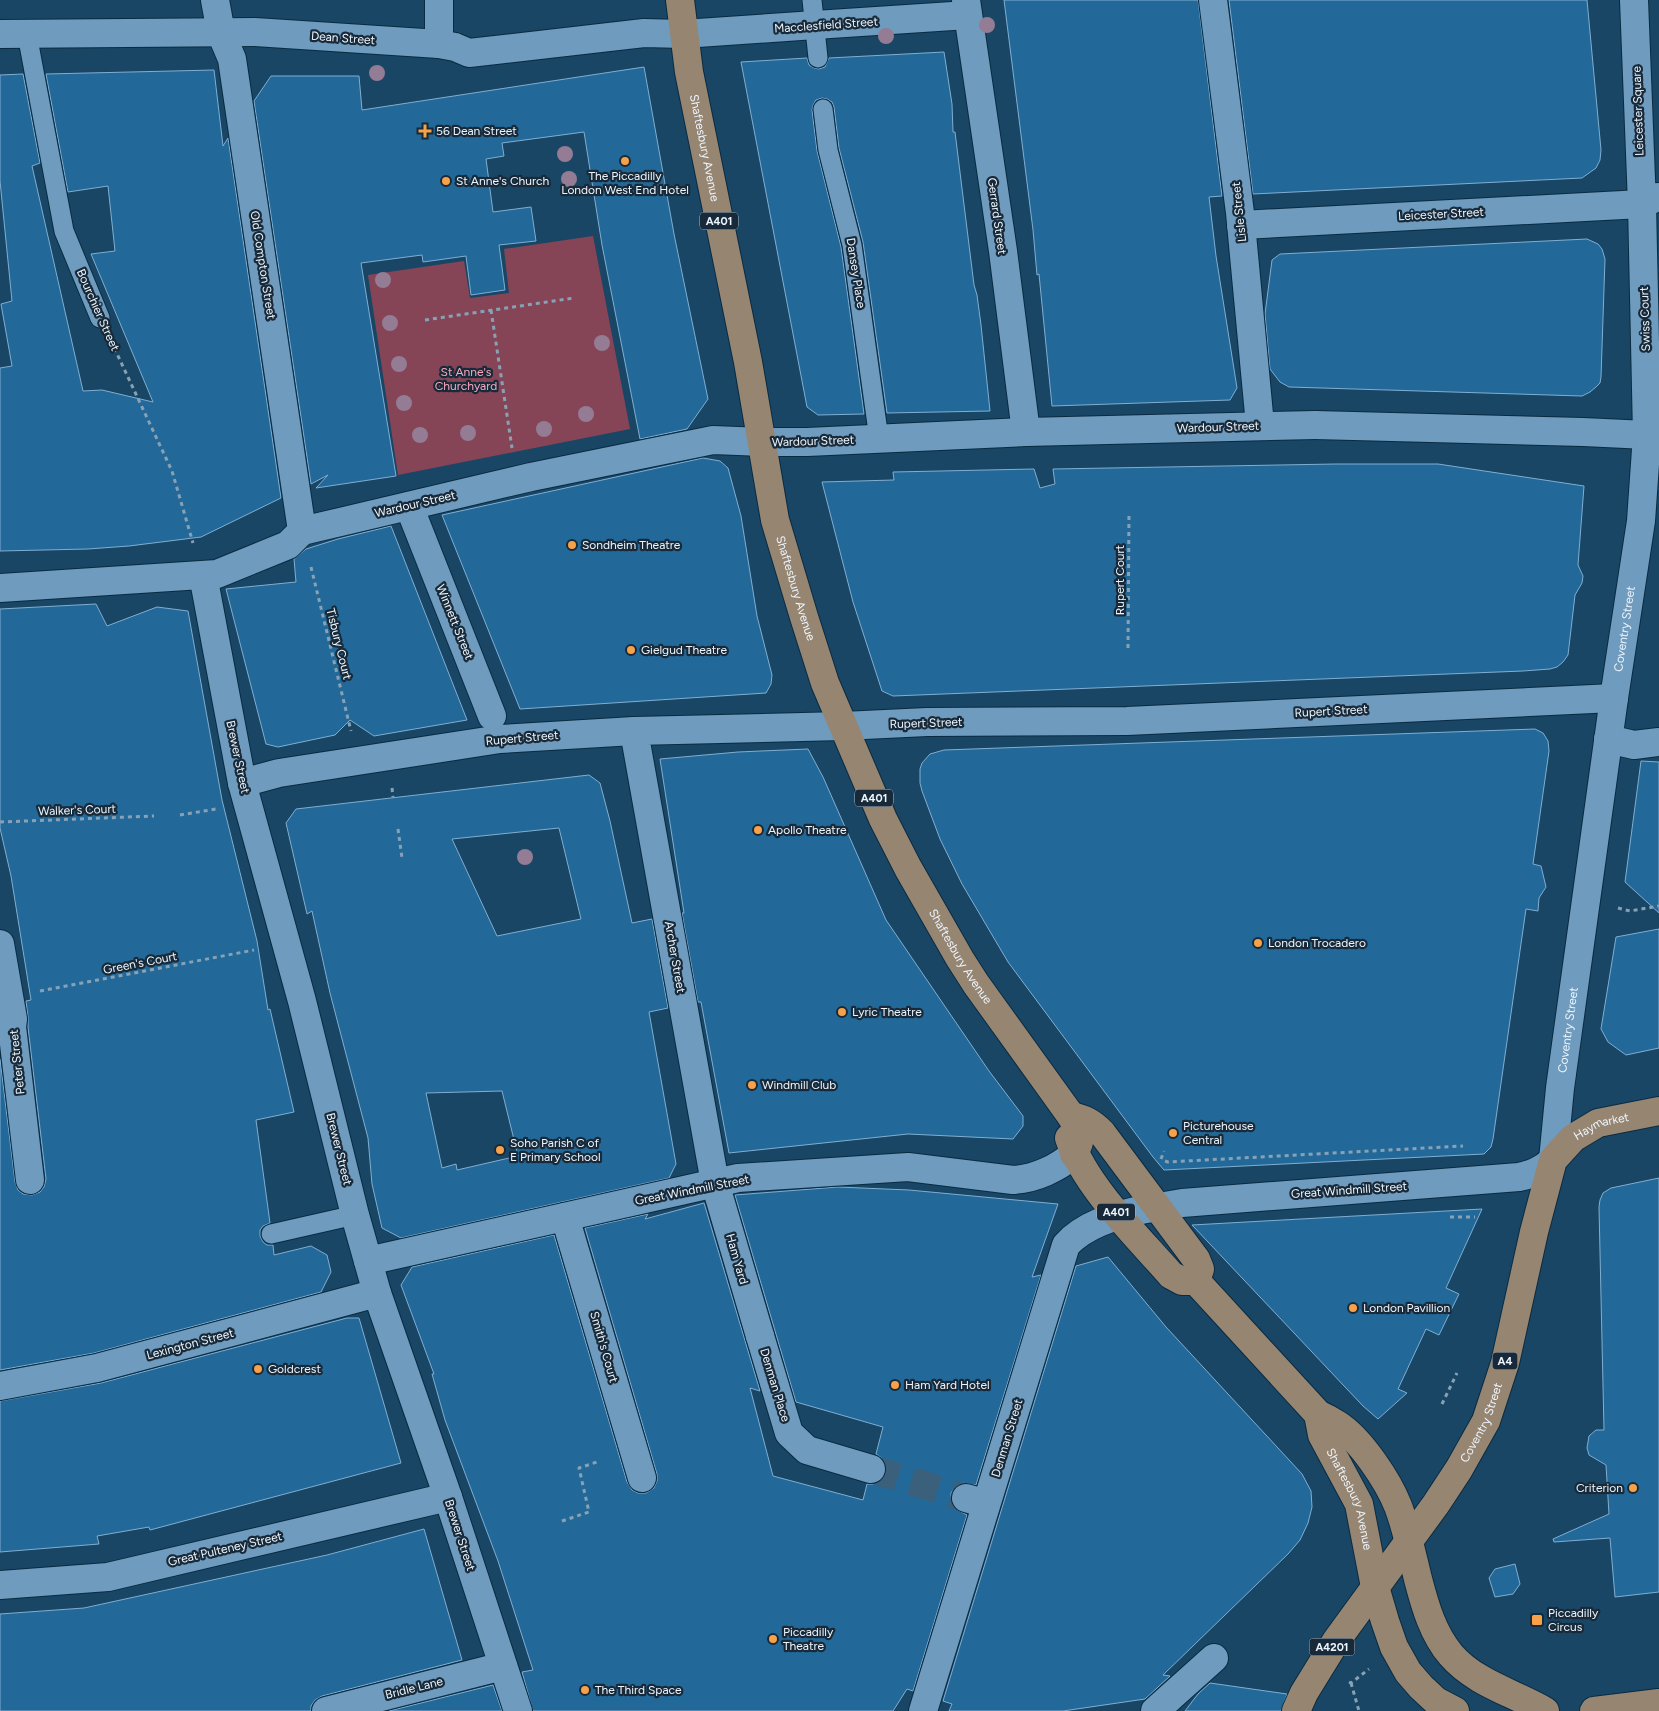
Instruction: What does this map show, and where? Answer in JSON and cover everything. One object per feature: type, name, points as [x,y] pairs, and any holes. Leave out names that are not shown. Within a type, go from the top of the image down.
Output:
[{"type":"main road","name":"Shaftesbury Avenue","points":[[680,0],[683,34],[695,103],[745,344],[776,520],[804,617],[826,683],[884,819],[908,868],[976,984],[1071,1116]]},
{"type":"main road","name":"Haymarket","points":[[1553,1160],[1573,1138],[1598,1123],[1659,1111]]},
{"type":"main road","name":"A401","points":[[1074,1154],[1068,1137],[1071,1116],[1094,1124],[1102,1133],[1139,1211],[1171,1275],[1182,1281],[1196,1281],[1200,1268],[1196,1259],[1139,1211],[1100,1192],[1074,1154]]},
{"type":"main road","name":"Coventry Street","points":[[1375,1587],[1409,1543],[1459,1469],[1486,1420],[1505,1362],[1534,1232],[1553,1160]]},
{"type":"main road","name":"Shaftesbury Avenue","points":[[1196,1281],[1318,1414],[1339,1426],[1369,1457],[1390,1487],[1399,1508],[1409,1543]]},
{"type":"main road","name":"Shaftesbury Avenue","points":[[1318,1414],[1322,1435],[1359,1504],[1375,1587]]},
{"type":"main road","points":[[1409,1543],[1428,1617],[1449,1654],[1460,1666],[1476,1677],[1545,1711]]},
{"type":"main road","points":[[1375,1587],[1394,1647],[1408,1672],[1436,1701],[1456,1711]]},
{"type":"main road","name":"A4201","points":[[1296,1711],[1319,1666],[1375,1587]]},
{"type":"main road","points":[[1594,1711],[1659,1704]]},
{"type":"street","name":"Old Compton Street","points":[[215,0],[221,33],[232,59],[302,531]]},
{"type":"street","points":[[439,0],[439,44]]},
{"type":"street","name":"Lisle Street","points":[[1212,0],[1241,225],[1260,425]]},
{"type":"street","name":"Leicester Square","points":[[1634,0],[1650,200]]},
{"type":"street","name":"Macclesfield Street","points":[[683,34],[814,12],[967,8]]},
{"type":"street","name":"Gerrard Street","points":[[967,8],[1026,432]]},
{"type":"street","name":"Dean Street","points":[[13,34],[255,32],[439,44],[455,46],[469,53],[644,33],[683,34]]},
{"type":"street","points":[[1650,200],[1655,169],[1659,166]]},
{"type":"street","name":"Leicester Street","points":[[1241,225],[1650,200]]},
{"type":"street","name":"Swiss Court","points":[[1650,200],[1653,436]]},
{"type":"street","name":"Wardour Street","points":[[0,588],[217,574],[288,545],[302,531],[532,477],[714,440],[762,442],[879,439],[1026,432],[1260,425],[1315,425],[1653,436]]},
{"type":"street","name":"Coventry Street","points":[[1553,1160],[1557,1105],[1608,739],[1653,436]]},
{"type":"street","name":"Winnett Street","points":[[409,506],[496,728]]},
{"type":"street","name":"Brewer Street","points":[[203,575],[242,782],[299,992],[355,1215],[377,1293],[448,1497],[518,1711]]},
{"type":"street","name":"Rupert Street","points":[[242,782],[279,773],[358,760],[496,728],[634,730],[843,726],[927,722],[1127,721],[1614,698]]},
{"type":"street","name":"Archer Street","points":[[634,730],[715,1183]]},
{"type":"street","points":[[1608,739],[1634,745],[1659,742]]},
{"type":"street","name":"Peter Street","points":[[0,944],[3,981],[12,1012],[12,1027],[30,1180]]},
{"type":"street","name":"Great Windmill Street","points":[[368,1261],[738,1178],[908,1167],[1026,1180],[1043,1173],[1074,1154]]},
{"type":"street","name":"Great Windmill Street","points":[[1139,1211],[1182,1202],[1519,1178],[1534,1174],[1553,1160]]},
{"type":"street","name":"Ham Yard","points":[[715,1183],[760,1336]]},
{"type":"street","name":"Denman Street","points":[[923,1711],[1066,1246],[1072,1238],[1082,1232],[1139,1211]]},
{"type":"street","name":"Smith's Court","points":[[566,1217],[642,1478]]},
{"type":"street","name":"Lexington Street","points":[[0,1386],[97,1368],[377,1293]]},
{"type":"street","name":"Denman Place","points":[[760,1336],[789,1433],[807,1450],[871,1470]]},
{"type":"street","name":"Great Pulteney Street","points":[[0,1585],[108,1577],[448,1497]]},
{"type":"street","points":[[1155,1711],[1214,1658]]},
{"type":"street","name":"Bridle Lane","points":[[326,1711],[503,1666]]},
{"type":"lane","points":[[814,12],[818,58]]},
{"type":"lane","name":"Bourchier Street","points":[[13,34],[64,231],[100,318]]},
{"type":"lane","name":"Dansey Place","points":[[823,109],[828,150],[852,245],[879,439]]},
{"type":"lane","points":[[272,1234],[355,1215]]},
{"type":"path","points":[[425,320],[574,298]]},
{"type":"path","points":[[491,310],[512,452]]},
{"type":"path","name":"Bourchier Street","points":[[100,318],[172,470],[203,575]]},
{"type":"path","name":"Rupert Court","points":[[1128,512],[1128,648]]},
{"type":"path","name":"Tisbury Court","points":[[302,531],[358,760]]},
{"type":"path","name":"Walker's Court","points":[[0,822],[154,816]]},
{"type":"path","points":[[398,829],[402,858]]},
{"type":"path","points":[[1614,905],[1623,910],[1630,911],[1659,906]]},
{"type":"path","name":"Green's Court","points":[[39,992],[260,949]]},
{"type":"path","points":[[1153,1157],[1168,1162],[1472,1146]]},
{"type":"path","points":[[1160,1159],[1164,1151]]},
{"type":"path","points":[[1442,1404],[1457,1373]]},
{"type":"path","points":[[562,1521],[590,1512],[579,1468],[597,1462]]},
{"type":"path","points":[[1351,1683],[1371,1667]]},
{"type":"path","points":[[1343,1679],[1351,1683],[1359,1711]]},
{"type":"green space","name":"St Anne's Churchyard","points":[[593,236],[630,429],[398,475],[368,275],[464,261],[470,298],[509,293],[504,249]]},
{"type":"building","points":[[1004,0],[1198,0],[1222,196],[1209,197],[1216,256],[1237,388],[1230,400],[1052,406],[1039,274],[1037,275]]},
{"type":"building","points":[[1229,0],[1587,0],[1601,150],[1600,160],[1596,168],[1582,178],[1253,194]]},
{"type":"building","points":[[944,52],[952,104],[953,132],[955,132],[974,285],[981,325],[990,411],[887,413],[863,242],[839,148],[834,107],[832,102],[822,98],[816,100],[812,110],[817,151],[841,247],[864,414],[818,415],[807,407],[741,62],[807,58],[809,65],[819,69],[825,67],[829,58]]},
{"type":"building","points":[[644,67],[674,234],[708,399],[687,429],[640,439],[602,245],[584,132],[502,143],[504,156],[486,159],[493,212],[531,207],[536,241],[499,245],[505,290],[471,295],[466,256],[423,262],[422,255],[361,263],[396,476],[316,488],[328,475],[311,484],[254,101],[271,76],[359,76],[362,110]]},
{"type":"building","points":[[214,70],[223,146],[228,138],[281,498],[201,537],[88,549],[0,551],[0,368],[12,366],[1,304],[12,301],[0,181],[0,75],[23,74],[40,163],[32,166],[83,391],[102,390],[153,402],[91,254],[115,251],[108,186],[68,192],[46,74]]},
{"type":"building","points":[[1587,239],[1598,244],[1602,249],[1605,259],[1600,383],[1582,396],[1289,387],[1280,382],[1270,369],[1265,314],[1272,260],[1280,254]]},
{"type":"building","points":[[703,458],[720,461],[728,468],[741,516],[757,616],[772,675],[771,684],[766,693],[520,709],[442,515]]},
{"type":"building","points":[[1438,464],[1584,486],[1578,565],[1583,576],[1582,583],[1575,595],[1568,655],[1563,662],[1557,667],[1550,669],[1523,671],[893,696],[882,691],[853,602],[822,482],[894,480],[893,472],[1034,469],[1040,488],[1055,484],[1053,469]]},
{"type":"building","points":[[391,526],[467,720],[374,736],[350,720],[335,735],[278,747],[266,744],[226,589],[296,582],[294,559],[306,549]]},
{"type":"building","points":[[96,604],[107,626],[157,607],[188,611],[222,800],[257,941],[268,1010],[270,1009],[294,1112],[256,1120],[270,1223],[263,1226],[260,1230],[260,1236],[267,1245],[273,1245],[274,1255],[311,1246],[327,1255],[331,1272],[321,1292],[94,1353],[0,1370],[0,1059],[15,1182],[18,1190],[23,1194],[32,1195],[40,1192],[44,1187],[46,1179],[28,1027],[26,1001],[31,1000],[11,876],[0,828],[0,609]]},
{"type":"building","name":"London Trocadero","points":[[1535,729],[1543,733],[1548,741],[1549,751],[1533,864],[1541,866],[1546,887],[1539,898],[1538,911],[1526,909],[1493,1139],[1491,1147],[1484,1154],[1164,1170],[1008,962],[962,884],[940,839],[920,783],[922,763],[930,754],[944,750]]},
{"type":"building","points":[[808,749],[823,777],[886,920],[989,1071],[1023,1116],[1023,1126],[1013,1139],[908,1134],[729,1153],[701,1002],[698,1002],[682,913],[684,913],[660,759],[738,752]]},
{"type":"building","points":[[1641,761],[1659,762],[1659,913],[1625,882]]},
{"type":"building","points":[[589,775],[600,783],[632,923],[652,919],[668,1008],[649,1012],[676,1164],[669,1178],[401,1238],[382,1228],[372,1184],[368,1138],[330,993],[312,911],[307,914],[286,823],[296,809]],"holes":[[[559,828],[581,919],[497,936],[452,839]],[[502,1091],[518,1156],[457,1170],[456,1164],[442,1168],[426,1093]]]},
{"type":"building","points":[[1659,929],[1659,1048],[1626,1055],[1608,1042],[1601,1029],[1616,937]]},
{"type":"building","points":[[1659,1178],[1659,1592],[1615,1597],[1610,1538],[1554,1542],[1553,1539],[1609,1514],[1606,1465],[1589,1455],[1587,1448],[1589,1436],[1596,1430],[1604,1430],[1600,1200],[1603,1193],[1611,1188]]},
{"type":"building","points":[[838,1187],[909,1190],[1058,1204],[1032,1277],[1041,1275],[976,1485],[962,1483],[955,1487],[951,1493],[951,1501],[954,1508],[967,1515],[913,1691],[907,1689],[893,1711],[533,1711],[522,1672],[533,1670],[498,1561],[445,1420],[432,1374],[434,1374],[401,1285],[412,1267],[554,1235],[627,1482],[632,1490],[638,1493],[646,1493],[654,1488],[657,1474],[585,1228],[648,1214],[645,1219],[704,1203],[760,1391],[750,1388],[773,1476],[863,1500],[867,1484],[875,1484],[881,1481],[886,1473],[886,1465],[883,1459],[876,1454],[883,1427],[796,1402],[735,1195]]},
{"type":"building","name":"London Pavillion","points":[[1482,1209],[1446,1288],[1459,1294],[1439,1335],[1426,1329],[1398,1389],[1407,1393],[1378,1419],[1363,1406],[1192,1225]]},
{"type":"building","points":[[1108,1257],[1166,1327],[1302,1474],[1311,1491],[1312,1507],[1308,1523],[1300,1540],[1288,1554],[1163,1675],[1170,1676],[1145,1699],[1063,1711],[949,1711],[952,1704],[943,1701],[1076,1266]]},
{"type":"building","points":[[347,1318],[359,1318],[401,1463],[150,1530],[149,1527],[97,1536],[99,1544],[0,1552],[0,1401],[101,1383]]},
{"type":"building","points":[[424,1529],[462,1660],[322,1696],[315,1700],[311,1706],[311,1711],[0,1711],[0,1614],[84,1608],[327,1555]]},
{"type":"building","points":[[1515,1564],[1520,1584],[1513,1594],[1495,1597],[1489,1578],[1495,1569]]},
{"type":"building","points":[[1210,1683],[1287,1694],[1281,1711],[1185,1711],[1198,1694]]},
{"type":"building","points":[[493,1685],[502,1711],[389,1711]]},
{"type":"tunnel","points":[[871,1469],[966,1498]]},
{"type":"place","name":"56 Dean Street","points":[[425,131]]},
{"type":"place","name":"The Piccadilly London West End Hotel","points":[[625,161]]},
{"type":"place","name":"St Anne's Church","points":[[446,181]]},
{"type":"place","name":"Sondheim Theatre","points":[[572,545]]},
{"type":"place","name":"Gielgud Theatre","points":[[631,650]]},
{"type":"place","name":"Apollo Theatre","points":[[758,830]]},
{"type":"place","name":"London Trocadero","points":[[1258,943]]},
{"type":"place","name":"Lyric Theatre","points":[[842,1012]]},
{"type":"place","name":"Windmill Club","points":[[752,1085]]},
{"type":"place","name":"Picturehouse Central","points":[[1173,1133]]},
{"type":"place","name":"Soho Parish C of E Primary School","points":[[500,1150]]},
{"type":"place","name":"London Pavillion","points":[[1353,1308]]},
{"type":"place","name":"Goldcrest","points":[[258,1369]]},
{"type":"place","name":"Ham Yard Hotel","points":[[895,1385]]},
{"type":"place","name":"Criterion","points":[[1633,1488]]},
{"type":"place","name":"Piccadilly Circus","points":[[1537,1620]]},
{"type":"place","name":"Piccadilly Theatre","points":[[773,1639]]},
{"type":"place","name":"The Third Space","points":[[585,1690]]}]
